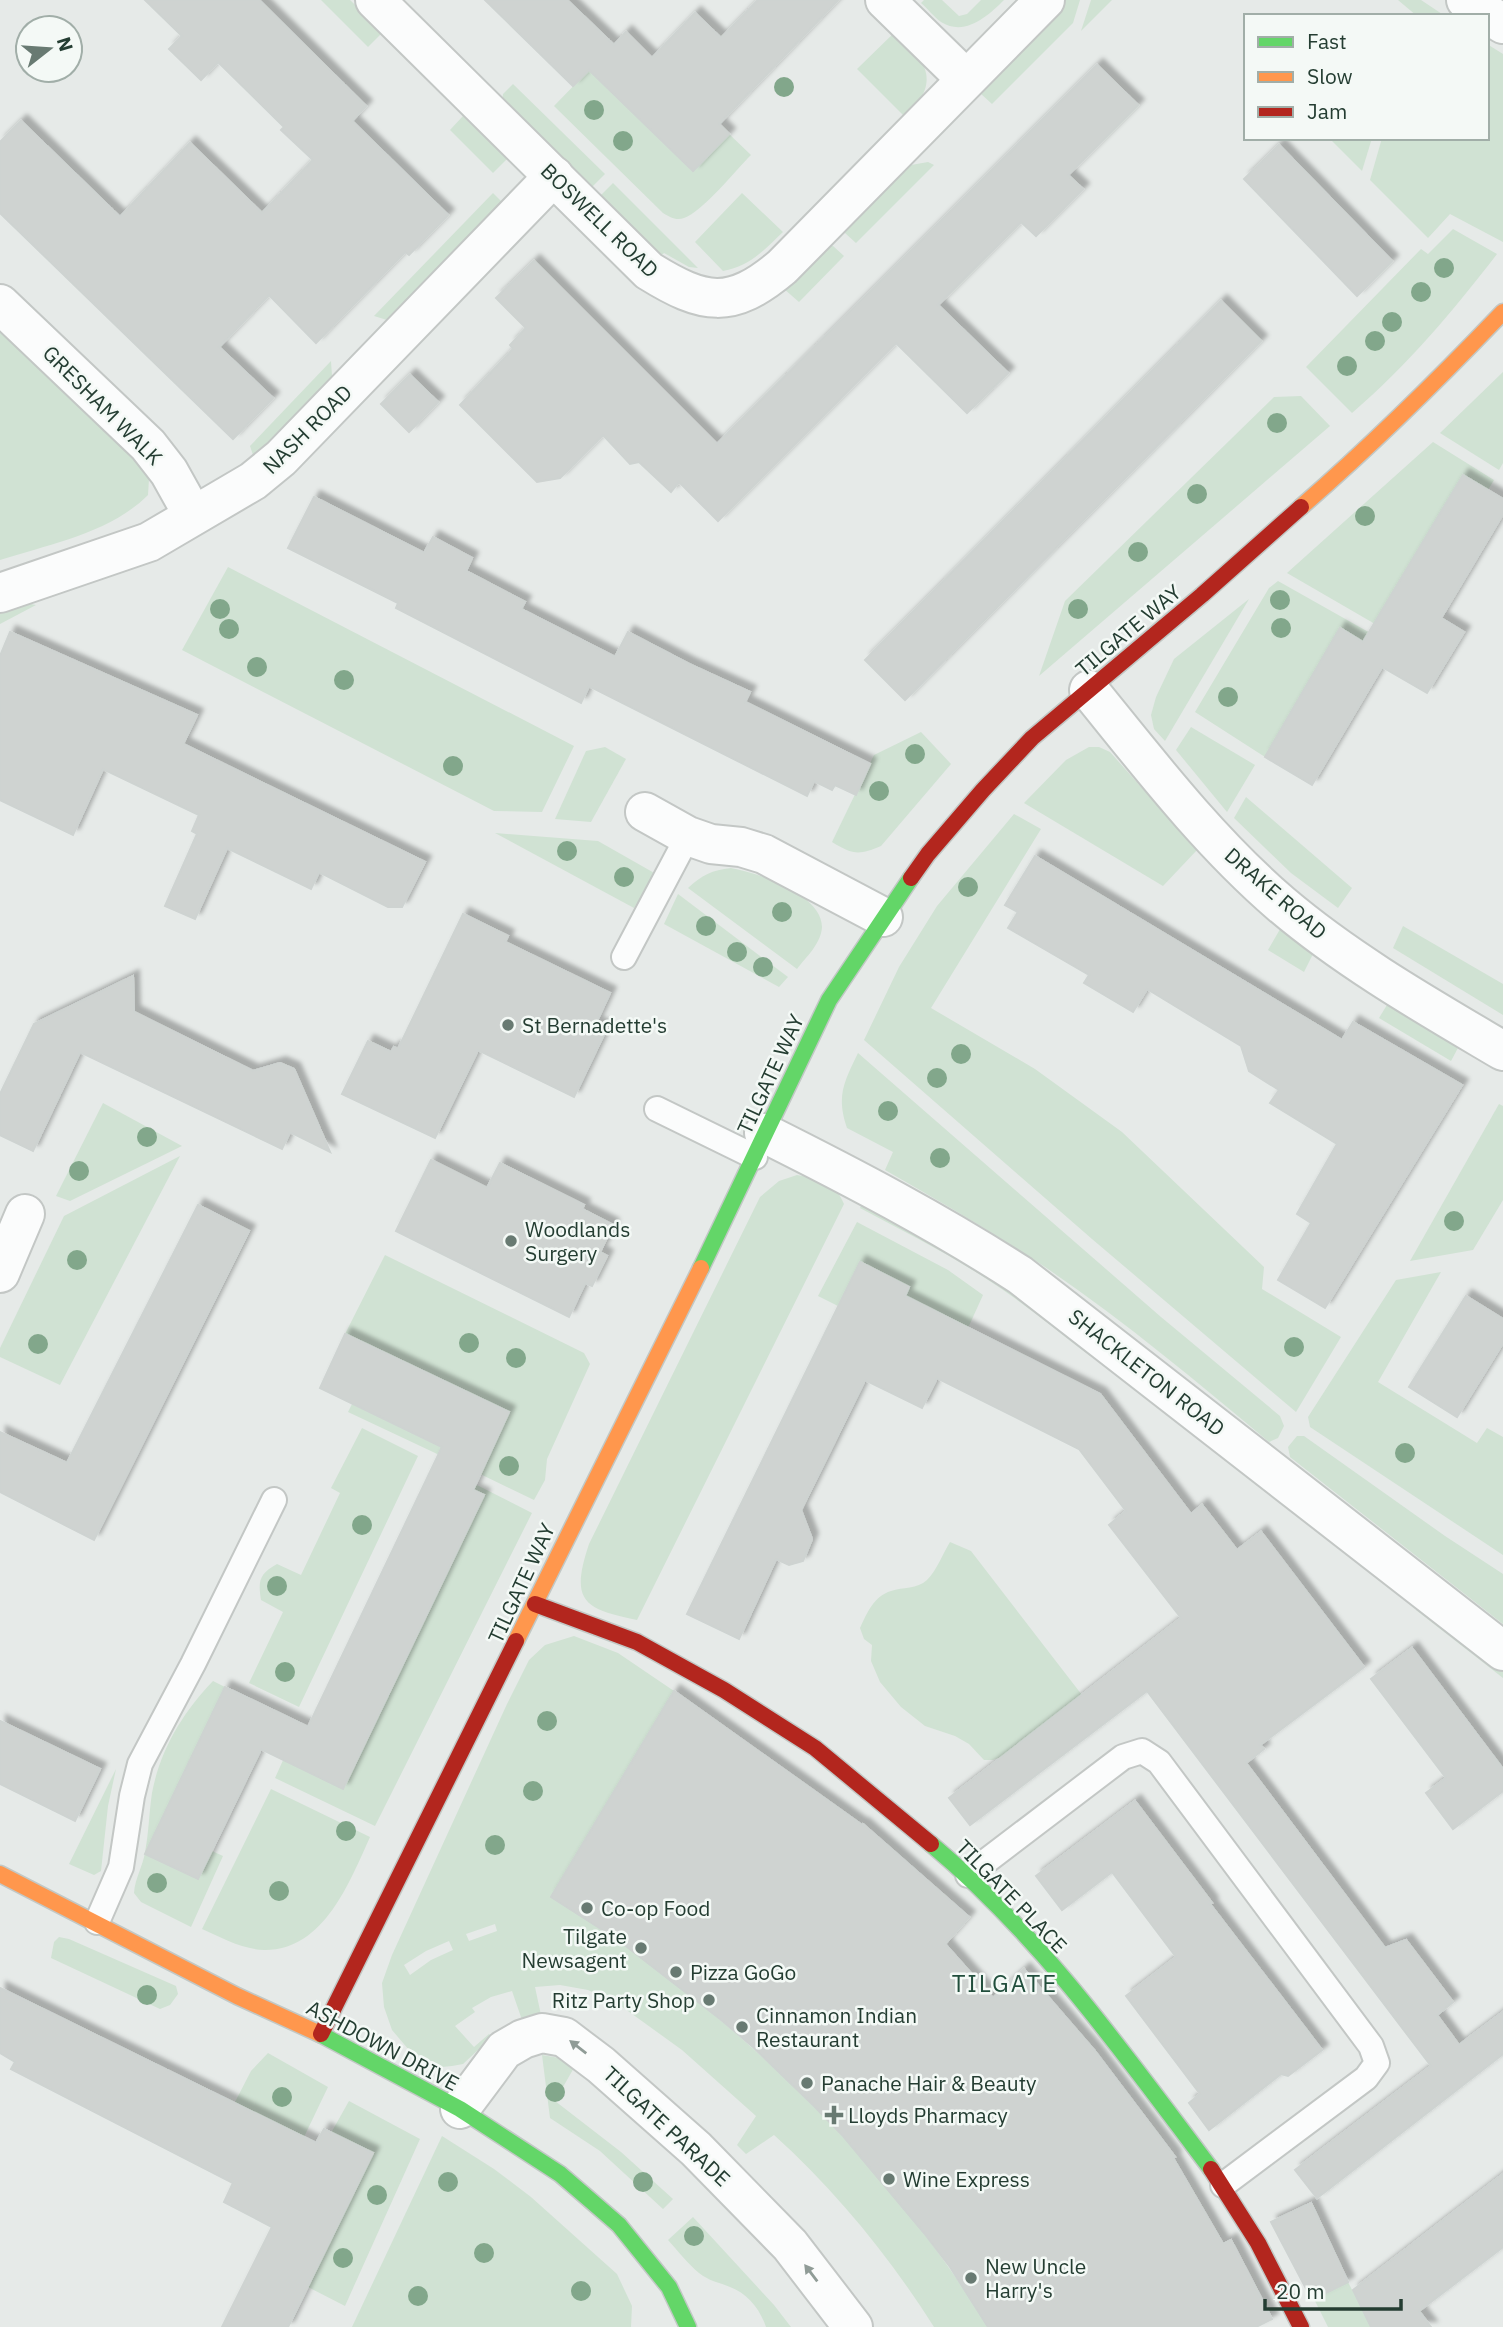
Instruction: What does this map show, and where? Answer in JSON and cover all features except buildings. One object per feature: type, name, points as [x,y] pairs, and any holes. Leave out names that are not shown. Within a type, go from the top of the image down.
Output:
[{"type":"street","name":"BOSWELL ROAD","points":[[375,0],[649,271],[676,288],[704,298],[731,297],[759,286],[782,267],[1045,0]]},
{"type":"street","points":[[885,0],[966,79]]},
{"type":"street","points":[[1466,0],[1488,14]]},
{"type":"street","name":"NASH ROAD","points":[[0,593],[149,542],[253,481],[281,458],[554,176]]},
{"type":"street","name":"GRESHAM WALK","points":[[0,304],[148,445],[169,472],[193,516]]},
{"type":"street","name":"TILGATE WAY","points":[[321,2034],[535,1604],[829,1000],[883,917],[928,854],[1032,738],[1202,595],[1368,447],[1443,375],[1503,312]]},
{"type":"street","name":"DRAKE ROAD","points":[[1088,690],[1230,856],[1281,904],[1343,951],[1503,1051]]},
{"type":"street","points":[[645,812],[688,836],[711,844],[741,847],[764,854],[883,917]]},
{"type":"street","name":"SHACKLETON ROAD","points":[[759,1145],[864,1183],[961,1237],[1020,1275],[1503,1651]]},
{"type":"street","points":[[0,1273],[25,1214]]},
{"type":"street","name":"TILGATE PLACE","points":[[535,1604],[637,1642],[724,1689],[815,1748],[968,1875],[1044,1956],[1102,2026],[1223,2185],[1258,2243],[1301,2327]]},
{"type":"street","name":"ASHDOWN DRIVE","points":[[0,1874],[237,1996],[321,2034],[460,2109],[560,2174],[619,2225],[668,2287],[688,2327]]},
{"type":"street","name":"TILGATE PARADE","points":[[460,2109],[504,2050],[523,2039],[542,2033],[564,2037],[601,2065],[696,2149],[790,2245],[853,2327]]},
{"type":"lane","points":[[624,957],[688,836]]},
{"type":"lane","points":[[657,1109],[759,1145]]},
{"type":"lane","points":[[97,1922],[121,1867],[140,1764],[274,1500]]},
{"type":"lane","points":[[968,1875],[1123,1757],[1142,1752],[1159,1762],[1371,2046],[1377,2063],[1366,2078],[1223,2185]]},
{"type":"green space","points":[[321,0],[350,0],[383,32],[368,47]]},
{"type":"green space","points":[[924,0],[942,0],[959,16],[967,14],[981,0],[1004,0],[976,23],[959,27],[938,20],[921,3]]},
{"type":"green space","points":[[1064,0],[1080,0],[1073,23],[992,104],[980,93],[980,85]]},
{"type":"green space","points":[[1091,0],[1112,0],[1081,31]]},
{"type":"green space","points":[[1398,0],[1421,0],[1442,14],[1415,14]]},
{"type":"green space","points":[[897,30],[916,53],[926,72],[924,93],[906,118],[857,69]]},
{"type":"green space","points":[[1489,45],[1503,54],[1503,242],[1450,214],[1428,238],[1370,180],[1381,140],[1489,140]]},
{"type":"green space","points":[[589,70],[692,171],[729,134],[751,155],[691,214],[678,219],[668,216],[554,106]]},
{"type":"green space","points":[[513,84],[605,174],[589,190],[502,103],[503,94]]},
{"type":"green space","points":[[463,116],[507,159],[493,173],[450,130]]},
{"type":"green space","points":[[1331,140],[1371,140],[1362,171]]},
{"type":"green space","points":[[928,162],[934,165],[856,243],[845,233],[845,222],[900,167]]},
{"type":"green space","points":[[613,183],[698,268],[689,267],[664,253],[659,258],[598,198]]},
{"type":"green space","points":[[493,193],[503,203],[387,320],[374,316]]},
{"type":"green space","points":[[742,193],[783,232],[749,261],[723,271],[695,242]]},
{"type":"green space","points":[[1453,229],[1497,254],[1429,337],[1352,413],[1306,367],[1421,249],[1428,254]]},
{"type":"green space","points":[[833,246],[844,256],[799,302],[783,288],[820,247]]},
{"type":"green space","points":[[0,330],[142,463],[149,479],[148,495],[116,519],[78,536],[0,560]]},
{"type":"green space","points":[[331,361],[332,376],[254,458],[250,446]]},
{"type":"green space","points":[[1503,372],[1503,463],[1499,470],[1440,433]]},
{"type":"green space","points":[[1301,396],[1330,426],[1039,676],[1065,601],[1274,397]]},
{"type":"green space","points":[[1433,442],[1494,480],[1488,490],[1463,475],[1375,624],[1287,573]]},
{"type":"green space","points":[[228,567],[574,746],[542,812],[494,811],[182,650]]},
{"type":"green space","points":[[1278,581],[1372,634],[1366,644],[1340,629],[1265,757],[1195,712],[1269,588]]},
{"type":"green space","points":[[1249,599],[1165,741],[1154,729],[1151,715],[1156,697],[1174,659]]},
{"type":"green space","points":[[26,603],[36,605],[0,624],[0,614]]},
{"type":"green space","points":[[1191,727],[1255,765],[1227,812],[1176,750]]},
{"type":"green space","points":[[921,732],[951,764],[881,846],[855,852],[832,842],[874,755]]},
{"type":"green space","points":[[605,747],[626,759],[591,822],[555,819],[586,751]]},
{"type":"green space","points":[[1089,747],[1099,747],[1110,752],[1197,850],[1163,886],[1024,803],[1066,760]]},
{"type":"green space","points":[[1246,797],[1352,888],[1338,908],[1291,873],[1234,818]]},
{"type":"green space","points":[[1014,814],[1041,829],[931,1008],[1035,1069],[1122,1132],[1264,1267],[1262,1289],[1341,1337],[1296,1412],[864,1040],[899,967],[937,906]]},
{"type":"green space","points":[[495,833],[598,841],[656,874],[634,908]]},
{"type":"green space","points":[[731,868],[787,887],[812,905],[819,915],[822,927],[819,939],[797,969],[688,888],[708,874]]},
{"type":"green space","points":[[678,894],[788,977],[779,987],[664,924]]},
{"type":"green space","points":[[1283,924],[1315,950],[1304,972],[1268,950]]},
{"type":"green space","points":[[1403,926],[1503,984],[1503,1015],[1393,948]]},
{"type":"green space","points":[[1390,1000],[1459,1046],[1451,1061],[1379,1018]]},
{"type":"green space","points":[[858,1053],[1161,1317],[1280,1416],[1284,1426],[1278,1438],[1269,1442],[1131,1330],[1045,1267],[885,1170],[893,1152],[847,1128],[844,1117],[843,1089]]},
{"type":"green space","points":[[103,1103],[182,1146],[70,1201],[56,1196]]},
{"type":"green space","points":[[1499,1104],[1503,1106],[1503,1200],[1473,1250],[1410,1261]]},
{"type":"green space","points":[[180,1156],[60,1385],[0,1357],[0,1348],[64,1216]]},
{"type":"green space","points":[[797,1175],[831,1185],[844,1204],[637,1620],[604,1612],[586,1599],[582,1590],[583,1563],[589,1544],[760,1197],[779,1181]]},
{"type":"green space","points":[[864,1200],[937,1240],[1095,1349],[1090,1356],[982,1276],[860,1208]]},
{"type":"green space","points":[[857,1222],[948,1270],[983,1295],[968,1328],[905,1296],[860,1262],[838,1306],[818,1296]]},
{"type":"green space","points":[[385,1255],[584,1353],[590,1364],[547,1459],[545,1480],[534,1500],[474,1471],[484,1466],[509,1412],[345,1334]]},
{"type":"green space","points":[[1441,1272],[1378,1382],[1477,1443],[1487,1428],[1503,1437],[1503,1555],[1310,1427],[1308,1417],[1396,1280]]},
{"type":"green space","points":[[352,1404],[453,1453],[450,1460],[348,1412]]},
{"type":"green space","points":[[362,1428],[418,1456],[299,1707],[249,1683],[283,1612],[261,1600],[260,1583],[266,1571],[277,1564],[301,1575],[340,1493],[331,1488]]},
{"type":"green space","points":[[1297,1436],[1304,1436],[1503,1574],[1503,1624],[1290,1457],[1288,1447]]},
{"type":"green space","points":[[465,1479],[532,1513],[375,1826],[275,1778],[289,1747],[344,1788],[483,1495],[463,1485]]},
{"type":"green space","points":[[950,1542],[971,1551],[1082,1695],[1004,1756],[993,1760],[984,1760],[969,1744],[955,1736],[925,1726],[901,1707],[880,1682],[871,1661],[872,1645],[864,1639],[860,1628],[872,1606],[885,1593],[919,1585],[927,1580]]},
{"type":"green space","points":[[1421,1604],[1503,1668],[1503,1678],[1416,1610]]},
{"type":"green space","points":[[574,1636],[618,1653],[674,1691],[581,1846],[586,1919],[645,1960],[702,2005],[809,2101],[905,2209],[948,2266],[988,2327],[934,2327],[899,2275],[860,2225],[797,2156],[774,2135],[746,2154],[737,2145],[756,2116],[682,2050],[621,2006],[588,1990],[560,1985],[535,1987],[541,2015],[522,2020],[512,1991],[491,1997],[472,2008],[475,2012],[455,2026],[474,2047],[489,2034],[492,2037],[463,2064],[452,2066],[442,2067],[409,2050],[392,2030],[384,2007],[382,1983],[392,1955],[507,1704],[529,1660],[545,1645]],"holes":[[[495,1924],[497,1931],[469,1941],[466,1934]],[[449,1941],[453,1950],[431,1960],[410,1975],[404,1965]]]},
{"type":"green space","points":[[213,1681],[225,1687],[145,1854],[198,1879],[212,1851],[223,1856],[191,1927],[141,1902],[134,1893],[144,1857],[152,1793],[161,1762],[174,1732]]},
{"type":"green space","points":[[116,1769],[108,1806],[101,1871],[94,1875],[69,1864]]},
{"type":"green space","points":[[271,1789],[370,1837],[343,1892],[319,1926],[303,1939],[285,1947],[264,1950],[240,1945],[202,1929]]},
{"type":"green space","points":[[59,1937],[176,1986],[178,1994],[170,2005],[160,2009],[51,1958],[54,1942]]},
{"type":"green space","points":[[268,2053],[328,2087],[304,2137],[235,2102],[251,2071]]},
{"type":"green space","points":[[542,2055],[565,2059],[575,2066],[555,2101],[621,2152],[673,2199],[663,2209],[600,2151],[550,2118]]},
{"type":"green space","points":[[349,2101],[420,2139],[345,2306],[306,2286],[372,2153],[331,2133]]},
{"type":"green space","points":[[442,2136],[494,2169],[531,2197],[617,2274],[632,2306],[631,2327],[352,2327]]},
{"type":"green space","points":[[693,2217],[791,2327],[766,2327],[760,2314],[747,2298],[736,2290],[703,2276],[683,2257],[668,2240]]},
{"type":"green space","points":[[1348,2282],[1371,2327],[1328,2327],[1314,2299]]},
{"type":"traffic: fast","points":[[701,1268],[829,1000],[911,878]]},
{"type":"traffic: fast","points":[[931,1844],[971,1880],[1045,1957],[1114,2040],[1211,2169]]},
{"type":"traffic: fast","points":[[320,2034],[460,2109],[560,2174],[619,2225],[669,2287],[688,2327]]},
{"type":"traffic: slow","points":[[1301,507],[1404,412],[1503,312]]},
{"type":"traffic: slow","points":[[516,1641],[701,1268]]},
{"type":"traffic: slow","points":[[0,1874],[237,1996],[320,2034]]},
{"type":"traffic: jam","points":[[911,878],[983,790],[1032,738],[1202,595],[1301,507]]},
{"type":"traffic: jam","points":[[535,1604],[637,1642],[724,1690],[815,1748],[931,1844]]},
{"type":"traffic: jam","points":[[321,2034],[516,1641]]},
{"type":"traffic: jam","points":[[1211,2169],[1258,2243],[1301,2327]]},
{"type":"place","name":"St Bernadette's","points":[[508,1025]]},
{"type":"place","name":"Woodlands Surgery","points":[[511,1241]]},
{"type":"place","name":"Co-op Food","points":[[587,1908]]},
{"type":"place","name":"Tilgate Newsagent","points":[[641,1948]]},
{"type":"place","name":"Pizza GoGo","points":[[676,1972]]},
{"type":"place","name":"Ritz Party Shop","points":[[709,2000]]},
{"type":"place","name":"Cinnamon Indian Restaurant","points":[[742,2027]]},
{"type":"place","name":"Panache Hair & Beauty","points":[[807,2083]]},
{"type":"place","name":"Lloyds Pharmacy","points":[[834,2115]]},
{"type":"place","name":"Wine Express","points":[[889,2179]]},
{"type":"place","name":"New Uncle Harry's","points":[[971,2278]]},
{"type":"district","name":"TILGATE","points":[[1005,1983]]}]
